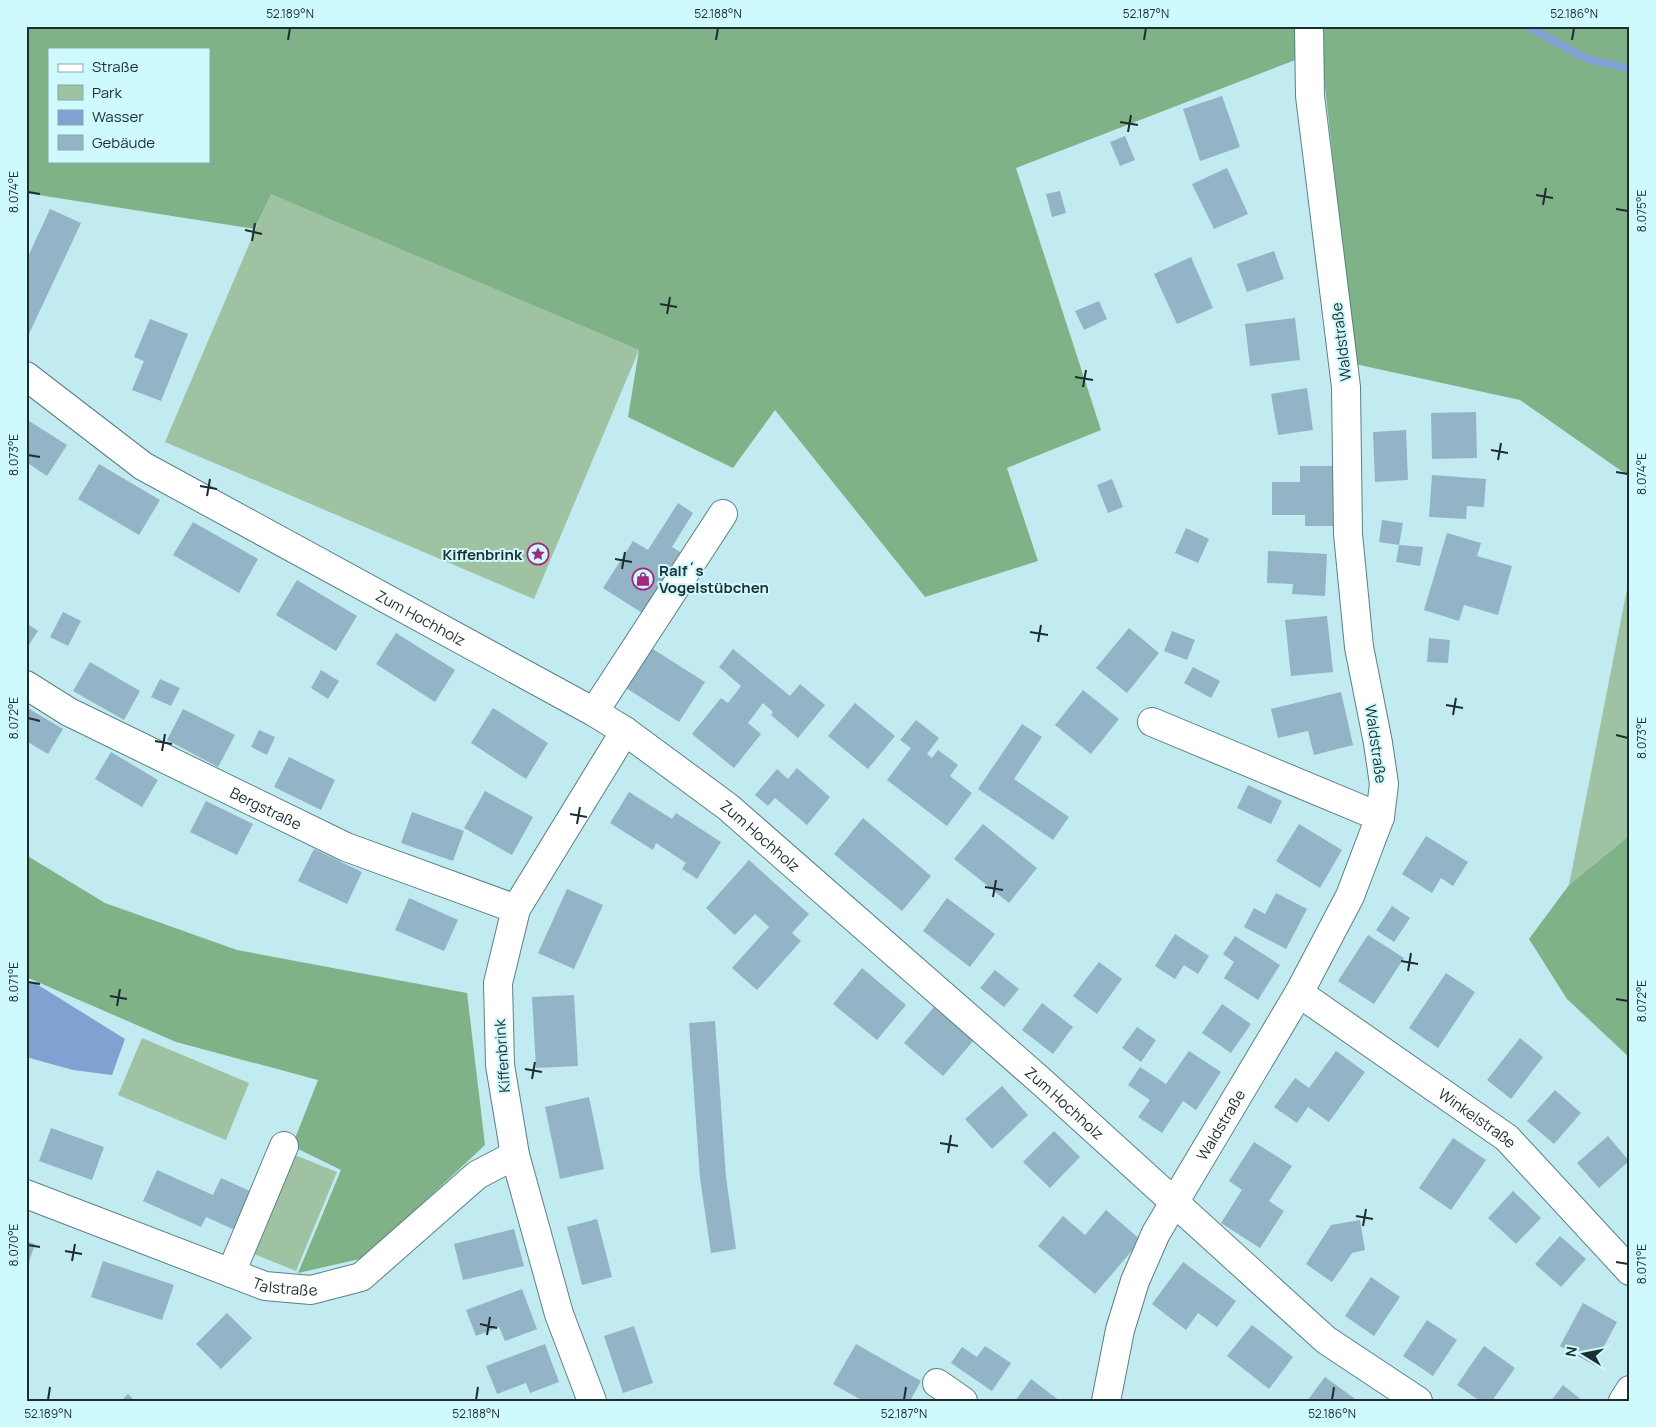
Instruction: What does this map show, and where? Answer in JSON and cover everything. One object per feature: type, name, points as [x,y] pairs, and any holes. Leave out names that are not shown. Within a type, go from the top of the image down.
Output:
[{"type":"street","name":"Waldstraße","points":[[1106,1401],[1120,1330],[1135,1281],[1156,1233],[1299,993],[1350,896],[1380,817],[1384,784],[1359,647],[1348,534],[1346,386],[1310,96],[1309,26]]},
{"type":"street","name":"Zum Hochholz","points":[[26,376],[143,466],[594,712],[625,731],[728,807],[1042,1082],[1326,1340],[1418,1401]]},
{"type":"street","points":[[594,712],[723,514]]},
{"type":"street","name":"Bergstraße","points":[[26,685],[69,712],[346,847],[516,908]]},
{"type":"street","points":[[1152,722],[1380,817]]},
{"type":"street","name":"Kiffenbrink","points":[[592,1401],[559,1314],[515,1155],[500,1064],[498,983],[516,908],[625,731]]},
{"type":"street","name":"Winkelstraße","points":[[1299,993],[1507,1138],[1630,1271]]},
{"type":"street","points":[[232,1273],[284,1146]]},
{"type":"street","name":"Talstraße","points":[[26,1194],[265,1286],[311,1290],[361,1277],[477,1176],[515,1155]]},
{"type":"street","points":[[937,1383],[964,1401]]},
{"type":"street","points":[[1623,1401],[1630,1390]]},
{"type":"green space","points":[[26,26],[1630,26],[1630,477],[1520,400],[1355,364],[1321,50],[1016,168],[1101,430],[1007,468],[1038,561],[925,597],[775,410],[733,468],[628,417],[639,350],[271,194],[255,229],[26,193]]},
{"type":"green space","points":[[271,193],[639,350],[534,599],[165,442]]},
{"type":"green space","points":[[1630,574],[1630,835],[1569,885]]},
{"type":"green space","points":[[1630,835],[1630,1058],[1567,999],[1529,939],[1569,885]]},
{"type":"green space","points":[[26,855],[105,903],[237,950],[467,993],[485,1145],[364,1258],[298,1273],[341,1170],[292,1146],[318,1080],[176,1042],[26,977]]},
{"type":"green space","points":[[142,1038],[249,1083],[226,1140],[118,1095]]},
{"type":"green space","points":[[290,1153],[337,1172],[296,1271],[249,1252]]},
{"type":"water","points":[[26,981],[35,983],[125,1039],[112,1075],[73,1070],[26,1057]]},
{"type":"building","points":[[1222,96],[1240,147],[1200,161],[1183,109]]},
{"type":"building","points":[[1125,136],[1135,160],[1120,166],[1110,142]]},
{"type":"building","points":[[1227,168],[1248,214],[1214,229],[1192,184]]},
{"type":"building","points":[[1060,191],[1066,213],[1052,217],[1046,194]]},
{"type":"building","points":[[50,209],[81,223],[28,336],[26,335],[26,261]]},
{"type":"building","points":[[1274,251],[1284,279],[1247,292],[1237,264]]},
{"type":"building","points":[[1191,257],[1213,308],[1177,324],[1154,274]]},
{"type":"building","points":[[1099,301],[1107,319],[1084,330],[1075,311]]},
{"type":"building","points":[[1295,318],[1300,360],[1250,366],[1245,324]]},
{"type":"building","points":[[150,319],[188,334],[161,401],[132,390],[144,361],[134,357]]},
{"type":"building","points":[[1307,388],[1313,430],[1278,435],[1271,394]]},
{"type":"building","points":[[1476,412],[1477,458],[1432,459],[1431,413]]},
{"type":"building","points":[[26,419],[67,445],[47,476],[26,462]]},
{"type":"building","points":[[1406,430],[1408,480],[1375,482],[1373,432]]},
{"type":"building","points":[[99,464],[160,500],[139,535],[78,499]]},
{"type":"building","points":[[1300,466],[1335,466],[1335,526],[1305,526],[1305,515],[1272,515],[1272,482],[1300,482]]},
{"type":"building","points":[[1432,475],[1486,479],[1484,507],[1467,506],[1466,519],[1429,517]]},
{"type":"building","points":[[1112,479],[1123,507],[1108,513],[1097,485]]},
{"type":"building","points":[[678,503],[693,513],[672,547],[688,557],[650,618],[603,588],[633,541],[648,550]]},
{"type":"building","points":[[1382,520],[1403,523],[1399,545],[1379,542]]},
{"type":"building","points":[[193,522],[258,559],[239,593],[173,555]]},
{"type":"building","points":[[1186,528],[1209,539],[1198,563],[1175,553]]},
{"type":"building","points":[[1447,533],[1481,543],[1477,556],[1512,566],[1498,615],[1464,605],[1459,621],[1424,610]]},
{"type":"building","points":[[1399,545],[1423,547],[1420,566],[1396,562]]},
{"type":"building","points":[[1268,551],[1327,554],[1325,596],[1292,594],[1293,584],[1267,583]]},
{"type":"building","points":[[297,580],[357,616],[336,651],[276,615]]},
{"type":"building","points":[[63,612],[81,621],[68,646],[50,637]]},
{"type":"building","points":[[1327,616],[1333,672],[1291,676],[1285,620]]},
{"type":"building","points":[[26,623],[38,631],[26,649]]},
{"type":"building","points":[[1129,628],[1159,653],[1127,693],[1096,668]]},
{"type":"building","points":[[1172,631],[1195,640],[1187,660],[1164,651]]},
{"type":"building","points":[[396,633],[455,670],[435,702],[376,664]]},
{"type":"building","points":[[1429,638],[1450,640],[1448,663],[1427,662]]},
{"type":"building","points":[[648,646],[705,682],[679,722],[623,686]]},
{"type":"building","points":[[733,649],[790,696],[800,684],[825,705],[798,738],[771,715],[773,712],[763,703],[748,723],[761,734],[734,768],[692,734],[721,698],[728,703],[741,686],[719,667]]},
{"type":"building","points":[[90,662],[140,691],[124,720],[73,691]]},
{"type":"building","points":[[1193,667],[1220,681],[1211,698],[1184,683]]},
{"type":"building","points":[[321,670],[339,681],[328,699],[311,688]]},
{"type":"building","points":[[160,679],[180,688],[171,706],[151,697]]},
{"type":"building","points":[[1083,690],[1119,719],[1091,754],[1055,725]]},
{"type":"building","points":[[1341,692],[1353,745],[1314,755],[1308,731],[1278,738],[1271,709]]},
{"type":"building","points":[[855,703],[895,736],[868,769],[828,736]]},
{"type":"building","points":[[26,707],[63,729],[48,754],[26,741]]},
{"type":"building","points":[[493,708],[548,743],[526,779],[471,743]]},
{"type":"building","points":[[183,709],[235,735],[218,767],[167,740]]},
{"type":"building","points":[[916,720],[939,738],[927,754],[932,758],[938,750],[958,765],[950,776],[972,793],[947,826],[887,780],[911,748],[900,740]]},
{"type":"building","points":[[1022,724],[1042,737],[1014,779],[1069,817],[1053,840],[978,789]]},
{"type":"building","points":[[259,730],[275,737],[267,755],[251,747]]},
{"type":"building","points":[[111,752],[158,780],[142,807],[95,779]]},
{"type":"building","points":[[289,757],[335,780],[321,810],[274,787]]},
{"type":"building","points":[[797,768],[830,797],[807,825],[775,798],[768,806],[755,795],[777,769],[788,779]]},
{"type":"building","points":[[1248,785],[1282,801],[1271,824],[1237,808]]},
{"type":"building","points":[[485,791],[533,817],[512,855],[464,828]]},
{"type":"building","points":[[629,792],[672,819],[676,813],[721,842],[697,879],[682,869],[686,863],[656,843],[653,850],[610,823]]},
{"type":"building","points":[[206,801],[253,824],[237,855],[190,832]]},
{"type":"building","points":[[412,812],[464,831],[453,861],[401,843]]},
{"type":"building","points":[[863,818],[931,876],[902,911],[834,854]]},
{"type":"building","points":[[983,824],[1037,868],[1009,903],[954,859]]},
{"type":"building","points":[[1299,824],[1342,850],[1320,888],[1276,861]]},
{"type":"building","points":[[1426,836],[1468,862],[1453,886],[1441,878],[1432,893],[1402,874]]},
{"type":"building","points":[[314,849],[362,872],[347,904],[298,881]]},
{"type":"building","points":[[749,860],[809,914],[792,933],[801,941],[757,990],[732,968],[769,927],[755,914],[735,935],[706,908]]},
{"type":"building","points":[[567,889],[603,905],[574,969],[538,953]]},
{"type":"building","points":[[1276,893],[1307,909],[1286,949],[1244,927],[1254,908],[1265,914]]},
{"type":"building","points":[[409,898],[458,920],[444,951],[395,930]]},
{"type":"building","points":[[947,898],[995,934],[970,967],[923,931]]},
{"type":"building","points":[[1392,906],[1410,918],[1394,942],[1376,930]]},
{"type":"building","points":[[1175,934],[1209,956],[1198,974],[1184,965],[1175,979],[1155,966]]},
{"type":"building","points":[[1368,935],[1404,958],[1374,1004],[1338,981]]},
{"type":"building","points":[[1235,936],[1280,965],[1258,1000],[1224,978],[1234,962],[1223,954]]},
{"type":"building","points":[[1099,962],[1122,979],[1097,1014],[1073,996]]},
{"type":"building","points":[[862,968],[906,1005],[877,1040],[833,1004]]},
{"type":"building","points":[[995,970],[1019,989],[1004,1007],[980,988]]},
{"type":"building","points":[[1446,973],[1475,992],[1438,1048],[1409,1028]]},
{"type":"building","points":[[574,995],[578,1066],[536,1068],[532,997]]},
{"type":"building","points":[[1042,1003],[1073,1027],[1053,1054],[1022,1030]]},
{"type":"building","points":[[1222,1004],[1251,1024],[1231,1053],[1202,1033]]},
{"type":"building","points":[[934,1007],[974,1040],[943,1076],[904,1043]]},
{"type":"building","points":[[715,1021],[726,1177],[736,1249],[711,1253],[700,1178],[689,1023]]},
{"type":"building","points":[[1137,1027],[1156,1040],[1141,1062],[1122,1048]]},
{"type":"building","points":[[1520,1038],[1543,1057],[1511,1099],[1487,1080]]},
{"type":"building","points":[[1189,1051],[1221,1072],[1196,1110],[1183,1101],[1162,1133],[1138,1117],[1150,1100],[1128,1085],[1140,1067],[1166,1084]]},
{"type":"building","points":[[1336,1051],[1365,1072],[1329,1122],[1308,1107],[1297,1123],[1274,1107],[1295,1078],[1309,1088]]},
{"type":"building","points":[[1002,1086],[1028,1115],[992,1149],[965,1119]]},
{"type":"building","points":[[1555,1090],[1581,1113],[1554,1144],[1527,1121]]},
{"type":"building","points":[[589,1097],[604,1169],[560,1179],[545,1107]]},
{"type":"building","points":[[51,1128],[104,1147],[92,1180],[39,1161]]},
{"type":"building","points":[[1054,1131],[1080,1157],[1050,1188],[1023,1162]]},
{"type":"building","points":[[1608,1136],[1629,1161],[1599,1188],[1577,1163]]},
{"type":"building","points":[[1453,1138],[1486,1160],[1451,1210],[1419,1188]]},
{"type":"building","points":[[1254,1142],[1292,1166],[1269,1201],[1284,1211],[1260,1248],[1221,1223],[1242,1190],[1229,1181]]},
{"type":"building","points":[[157,1170],[213,1195],[221,1178],[252,1192],[235,1230],[206,1217],[201,1227],[143,1201]]},
{"type":"building","points":[[1513,1191],[1541,1218],[1516,1244],[1488,1218]]},
{"type":"building","points":[[1106,1210],[1141,1240],[1095,1294],[1038,1246],[1063,1216],[1085,1235]]},
{"type":"building","points":[[597,1219],[612,1277],[582,1285],[567,1227]]},
{"type":"building","points":[[1360,1220],[1365,1250],[1352,1253],[1332,1282],[1306,1264],[1331,1225]]},
{"type":"building","points":[[514,1229],[524,1266],[463,1280],[454,1244]]},
{"type":"building","points":[[1560,1236],[1586,1259],[1561,1287],[1535,1264]]},
{"type":"building","points":[[26,1241],[35,1244],[27,1268],[26,1268]]},
{"type":"building","points":[[103,1261],[174,1285],[162,1320],[91,1297]]},
{"type":"building","points":[[1183,1262],[1236,1301],[1217,1327],[1198,1313],[1186,1330],[1152,1304]]},
{"type":"building","points":[[1371,1277],[1400,1297],[1374,1336],[1345,1316]]},
{"type":"building","points":[[522,1289],[537,1329],[505,1341],[499,1327],[476,1336],[466,1310]]},
{"type":"building","points":[[1583,1303],[1617,1322],[1594,1365],[1560,1346]]},
{"type":"building","points":[[227,1313],[252,1338],[221,1369],[196,1344]]},
{"type":"building","points":[[1427,1320],[1457,1340],[1433,1376],[1403,1356]]},
{"type":"building","points":[[1252,1325],[1293,1357],[1269,1389],[1227,1356]]},
{"type":"building","points":[[634,1326],[653,1383],[623,1393],[604,1336]]},
{"type":"building","points":[[545,1344],[559,1382],[530,1393],[526,1383],[497,1394],[486,1366]]},
{"type":"building","points":[[856,1344],[921,1381],[910,1401],[863,1401],[833,1384]]},
{"type":"building","points":[[985,1346],[1011,1363],[992,1391],[951,1363],[962,1347],[977,1357]]},
{"type":"building","points":[[1484,1346],[1515,1368],[1492,1401],[1480,1401],[1457,1385]]},
{"type":"building","points":[[1325,1377],[1358,1401],[1307,1401]]},
{"type":"building","points":[[1031,1379],[1060,1401],[1015,1401]]},
{"type":"building","points":[[1563,1385],[1583,1401],[1551,1401]]},
{"type":"building","points":[[128,1394],[135,1401],[121,1401]]},
{"type":"waterway","points":[[1527,26],[1585,58],[1630,69]]},
{"type":"place","name":"Kiffenbrink","points":[[538,554]]},
{"type":"place","name":"Ralf´s Vogelstübchen","points":[[643,579]]}]
